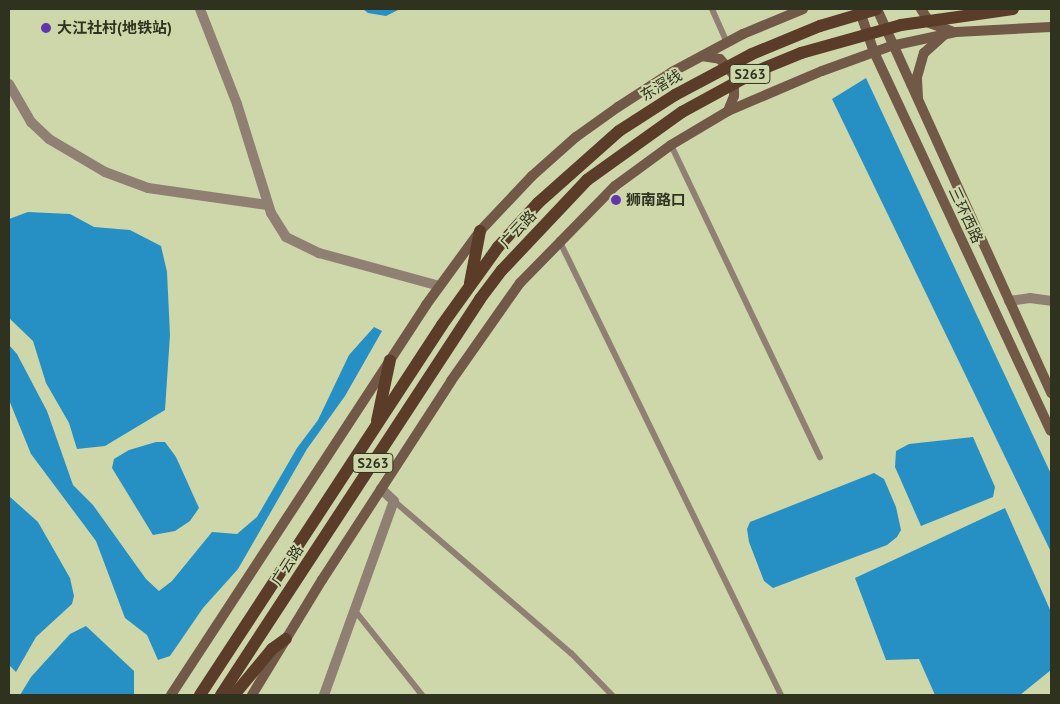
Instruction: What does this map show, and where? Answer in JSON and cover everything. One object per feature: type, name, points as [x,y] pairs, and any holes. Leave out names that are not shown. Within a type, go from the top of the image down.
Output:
[{"type":"main road","name":"广云路","points":[[171,695],[390,360],[480,231],[532,176],[576,137],[672,72],[727,42],[803,9]]},
{"type":"main road","name":"三环西路","points":[[859,9],[874,52],[1051,431]]},
{"type":"main road","name":"三环西路","points":[[877,9],[891,46],[1051,393]]},
{"type":"main road","name":"东滘线","points":[[498,247],[538,203],[619,131],[675,95],[752,54],[820,26],[877,9]]},
{"type":"main road","points":[[921,9],[930,23],[956,32]]},
{"type":"main road","name":"广云路","points":[[221,695],[480,299],[532,237],[587,180],[638,141],[682,112],[757,71],[854,36],[910,24],[1013,9]]},
{"type":"main road","name":"S263","points":[[252,695],[381,489],[520,283],[559,240],[615,186],[670,145],[728,111],[874,52],[891,46],[956,32],[1051,28]]},
{"type":"main road","points":[[919,106],[917,77],[924,53],[944,35]]},
{"type":"main road","points":[[702,56],[720,59],[734,75],[734,96],[728,111]]},
{"type":"main road","points":[[468,289],[480,231]]},
{"type":"main road","name":"广云路","points":[[200,695],[468,289],[498,247]]},
{"type":"main road","points":[[376,428],[390,360]]},
{"type":"main road","points":[[234,695],[272,648],[286,639]]},
{"type":"street","points":[[200,9],[237,104],[268,205],[286,237],[319,253],[440,286]]},
{"type":"street","points":[[9,84],[31,122],[49,139],[105,172],[148,188],[268,205]]},
{"type":"street","points":[[1009,301],[1030,298],[1051,300]]},
{"type":"street","points":[[324,695],[356,612],[394,501],[381,489]]},
{"type":"lane","points":[[712,9],[727,42]]},
{"type":"lane","points":[[670,145],[820,457]]},
{"type":"lane","points":[[559,240],[781,695]]},
{"type":"lane","points":[[394,501],[571,653],[612,695]]},
{"type":"lane","points":[[356,612],[422,695]]},
{"type":"water","points":[[363,9],[400,9],[386,16],[368,13]]},
{"type":"water","points":[[866,78],[1051,474],[1051,552],[832,99]]},
{"type":"water","points":[[28,212],[70,214],[94,227],[130,230],[161,246],[167,272],[170,335],[165,410],[105,446],[77,449],[69,423],[46,383],[33,341],[9,318],[9,219]]},
{"type":"water","points":[[374,327],[382,331],[345,396],[307,449],[238,569],[203,608],[170,656],[158,660],[147,635],[125,618],[96,541],[31,454],[9,400],[9,345],[17,354],[47,411],[73,485],[93,505],[146,579],[159,591],[172,581],[212,532],[237,534],[257,517],[297,448],[318,420],[349,355]]},
{"type":"water","points":[[973,437],[995,487],[993,497],[921,526],[895,467],[896,451],[909,444]]},
{"type":"water","points":[[156,442],[165,442],[176,457],[199,508],[190,521],[175,531],[153,535],[112,468],[114,459],[129,450]]},
{"type":"water","points":[[874,473],[884,479],[896,507],[901,530],[897,537],[887,545],[773,588],[764,581],[749,542],[747,529],[750,522]]},
{"type":"water","points":[[9,496],[38,522],[70,578],[74,596],[72,604],[36,637],[16,672],[9,665]]},
{"type":"water","points":[[1005,508],[1051,612],[1051,670],[1020,695],[935,695],[919,659],[886,660],[855,578]]},
{"type":"water","points":[[86,626],[134,671],[134,695],[20,695],[31,677],[70,634]]},
{"type":"place","name":"大江社村(地铁站)","points":[[46,28]]},
{"type":"place","name":"狮南路口","points":[[616,200]]}]
